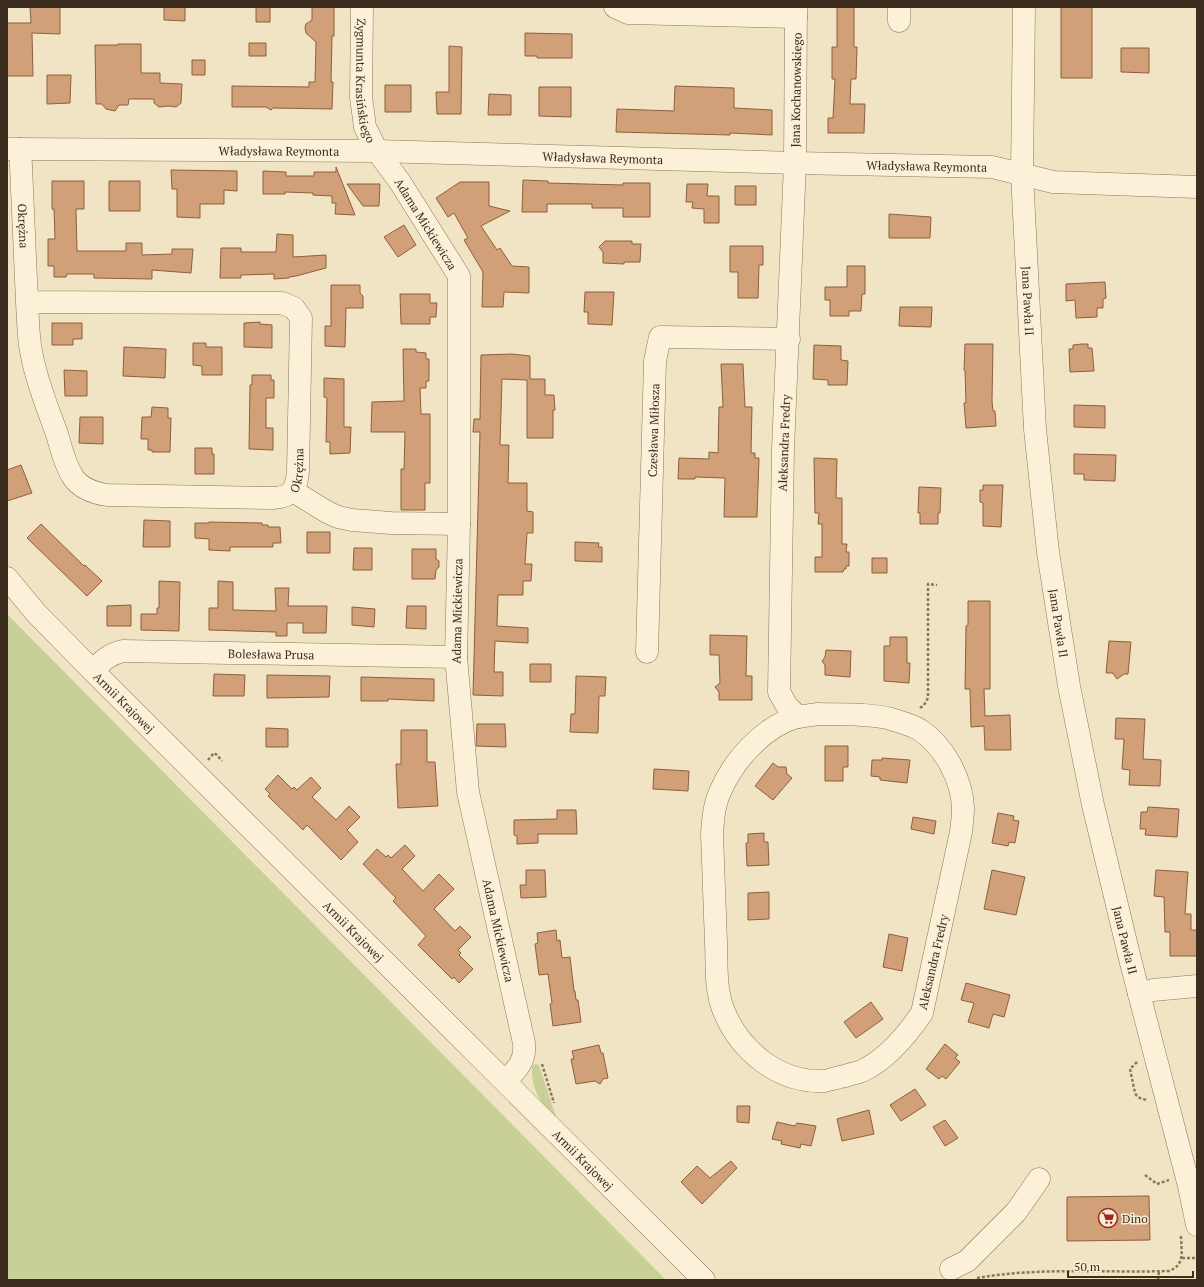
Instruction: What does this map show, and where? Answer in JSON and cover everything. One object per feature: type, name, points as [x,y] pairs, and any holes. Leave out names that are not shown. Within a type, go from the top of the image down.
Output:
[{"type":"street","name":"Zygmunta Krasińskiego","points":[[362,7],[361,97],[365,127],[377,151]]},
{"type":"street","name":"Jana Kochanowskiego","points":[[615,7],[628,13],[796,12],[795,163]]},
{"type":"street","name":"Jana Pawła II","points":[[1024,7],[1022,174],[1035,429],[1048,552],[1062,647],[1085,769],[1139,994],[1189,1186],[1197,1225]]},
{"type":"street","name":"Władysława Reymonta","points":[[14,149],[377,151],[992,167],[1053,182],[1197,187]]},
{"type":"street","name":"Okrężna","points":[[14,149],[30,344],[34,363],[67,465],[73,477],[81,486],[94,493],[107,495],[284,498],[293,491],[297,482],[298,472],[301,318],[294,308],[282,303],[27,302]]},
{"type":"street","name":"Adama Mickiewicza","points":[[377,151],[400,182],[459,276],[459,524],[456,657],[468,792],[524,1043],[524,1053],[521,1063],[505,1081]]},
{"type":"street","name":"Aleksandra Fredry","points":[[795,163],[783,449],[780,692],[786,706],[798,717]]},
{"type":"street","name":"Czesława Miłosza","points":[[647,652],[655,361],[660,337],[788,338]]},
{"type":"street","points":[[293,491],[327,512],[338,517],[352,520],[391,523],[459,524]]},
{"type":"street","name":"Armii Krajowej","points":[[7,578],[36,613],[93,671],[704,1280]]},
{"type":"street","name":"Bolesława Prusa","points":[[93,671],[106,658],[114,653],[123,651],[456,657]]},
{"type":"street","name":"Aleksandra Fredry","points":[[818,714],[871,716],[890,719],[920,730],[938,747],[948,762],[959,784],[963,808],[961,832],[922,1013],[906,1034],[885,1056],[862,1071],[825,1081],[803,1080],[782,1074],[765,1064],[748,1048],[733,1029],[723,1009],[718,981],[712,834],[714,811],[720,792],[735,766],[752,745],[766,732],[798,717],[818,714]]},
{"type":"street","points":[[1139,994],[1153,990],[1197,986]]},
{"type":"street","points":[[951,1269],[967,1261],[1016,1212],[1039,1179]]},
{"type":"path","points":[[914,710],[924,705],[928,698],[928,584],[937,585]]},
{"type":"path","points":[[1144,1175],[1157,1184],[1170,1180]]},
{"type":"path","points":[[975,1278],[1033,1273],[1159,1272],[1176,1269],[1182,1258],[1197,1258]]},
{"type":"path","points":[[1158,1280],[1159,1272]]},
{"type":"green space","points":[[7,614],[666,1280],[7,1280]]},
{"type":"green space","points":[[536,1064],[539,1065],[558,1123],[542,1103],[533,1083],[532,1066]]},
{"type":"building","points":[[30,7],[60,7],[60,34],[32,33],[33,76],[7,76],[7,23],[31,23]]},
{"type":"building","points":[[164,7],[185,7],[185,21],[164,20]]},
{"type":"building","points":[[256,7],[270,7],[270,22],[256,22]]},
{"type":"building","points":[[312,7],[334,7],[331,82],[333,82],[332,109],[273,108],[271,110],[266,107],[232,107],[232,86],[309,87],[309,82],[315,82],[316,42],[306,33],[305,28],[306,24],[312,20]]},
{"type":"building","points":[[837,7],[854,7],[854,47],[857,47],[856,79],[851,79],[850,104],[865,104],[864,133],[828,133],[828,118],[833,118],[835,79],[832,79],[832,47],[837,47]]},
{"type":"building","points":[[1061,7],[1092,7],[1092,78],[1061,78]]},
{"type":"building","points":[[525,33],[572,34],[572,58],[537,58],[537,56],[525,56]]},
{"type":"building","points":[[249,43],[266,43],[266,56],[249,56]]},
{"type":"building","points":[[141,44],[141,73],[160,73],[160,83],[182,84],[181,103],[176,107],[159,107],[154,103],[154,99],[129,99],[128,105],[119,105],[115,111],[106,109],[102,104],[96,104],[95,45]]},
{"type":"building","points":[[449,46],[462,47],[461,114],[437,114],[436,92],[449,92]]},
{"type":"building","points":[[1121,48],[1149,48],[1149,73],[1121,72]]},
{"type":"building","points":[[192,60],[205,60],[205,75],[192,75]]},
{"type":"building","points":[[47,75],[71,75],[70,103],[47,104]]},
{"type":"building","points":[[385,85],[411,85],[411,112],[385,112]]},
{"type":"building","points":[[675,86],[734,88],[734,108],[772,110],[772,135],[616,132],[617,109],[674,111]]},
{"type":"building","points":[[539,87],[571,87],[571,117],[539,116]]},
{"type":"building","points":[[489,94],[511,95],[511,115],[488,115]]},
{"type":"building","points":[[336,167],[355,215],[335,214],[336,203],[332,203],[332,196],[313,195],[313,193],[285,192],[285,194],[263,194],[263,171],[286,172],[286,176],[314,176],[314,172],[336,172]]},
{"type":"building","points":[[171,170],[237,171],[237,191],[224,190],[224,204],[200,204],[200,218],[177,217],[177,189],[172,189]]},
{"type":"building","points":[[523,180],[548,181],[548,183],[623,185],[623,183],[650,183],[650,217],[623,217],[623,208],[592,208],[592,204],[547,204],[547,212],[522,212]]},
{"type":"building","points":[[52,181],[84,181],[84,209],[76,209],[77,251],[126,251],[126,243],[142,243],[142,255],[172,254],[172,249],[193,249],[191,273],[152,270],[152,279],[94,278],[94,274],[67,274],[66,277],[54,277],[54,266],[48,266],[48,239],[55,239],[54,209],[52,209]]},
{"type":"building","points":[[109,181],[140,181],[140,211],[109,211]]},
{"type":"building","points":[[460,182],[489,182],[489,206],[510,211],[481,226],[497,250],[500,248],[512,266],[529,267],[529,293],[504,292],[503,307],[482,307],[483,272],[464,240],[468,238],[454,213],[448,217],[436,198]]},
{"type":"building","points":[[347,184],[380,184],[379,206],[363,206]]},
{"type":"building","points":[[687,184],[708,184],[707,196],[719,196],[719,223],[704,223],[704,209],[692,208],[693,202],[686,202]]},
{"type":"building","points":[[735,186],[756,186],[756,205],[735,205]]},
{"type":"building","points":[[889,214],[931,217],[930,238],[889,238]]},
{"type":"building","points":[[404,225],[416,245],[398,257],[384,237]]},
{"type":"building","points":[[277,234],[293,235],[293,257],[326,255],[326,268],[289,278],[274,279],[274,274],[241,275],[241,278],[220,278],[221,248],[241,248],[241,252],[276,252]]},
{"type":"building","points":[[605,241],[632,241],[632,244],[641,244],[640,262],[624,262],[624,264],[603,263],[603,252],[599,247]]},
{"type":"building","points":[[730,246],[763,246],[763,265],[759,265],[758,298],[738,298],[738,272],[730,272]]},
{"type":"building","points":[[847,266],[865,266],[865,294],[862,294],[861,311],[849,311],[849,316],[830,316],[830,300],[825,300],[825,287],[847,287]]},
{"type":"building","points":[[1105,282],[1106,298],[1103,299],[1103,308],[1097,308],[1097,317],[1076,318],[1075,300],[1066,301],[1066,284]]},
{"type":"building","points":[[331,285],[360,285],[360,293],[363,296],[363,308],[346,308],[345,347],[325,346],[325,326],[331,326]]},
{"type":"building","points":[[585,292],[614,292],[612,325],[588,324],[588,312],[584,312]]},
{"type":"building","points":[[400,294],[430,294],[430,303],[437,303],[436,317],[430,317],[430,324],[401,324]]},
{"type":"building","points":[[900,307],[932,307],[931,327],[899,326]]},
{"type":"building","points":[[260,322],[260,324],[272,325],[272,348],[244,347],[244,323]]},
{"type":"building","points":[[52,323],[82,323],[82,339],[73,339],[73,345],[52,345]]},
{"type":"building","points":[[193,343],[206,343],[206,347],[222,347],[222,375],[202,375],[202,366],[193,365]]},
{"type":"building","points":[[965,344],[993,344],[992,401],[993,411],[995,411],[996,426],[966,428],[964,403],[966,403],[964,370]]},
{"type":"building","points":[[1088,344],[1088,348],[1092,348],[1094,371],[1070,372],[1069,349],[1073,349],[1073,345]]},
{"type":"building","points":[[814,345],[841,346],[841,360],[848,361],[847,385],[828,385],[828,380],[813,379]]},
{"type":"building","points":[[124,347],[166,349],[165,378],[123,376]]},
{"type":"building","points":[[403,349],[416,349],[416,352],[426,353],[426,359],[429,359],[429,381],[426,381],[426,388],[420,388],[421,414],[430,414],[430,483],[425,483],[425,510],[401,510],[401,469],[404,469],[405,432],[371,432],[372,402],[404,401]]},
{"type":"building","points":[[512,354],[530,356],[530,379],[545,379],[545,395],[554,395],[555,410],[553,410],[553,438],[527,438],[527,380],[502,379],[500,445],[509,445],[508,483],[527,483],[527,511],[533,512],[533,533],[527,533],[525,564],[532,564],[531,581],[523,581],[523,595],[498,595],[497,626],[528,628],[528,643],[495,641],[494,672],[503,672],[503,696],[473,695],[480,432],[473,432],[474,419],[480,419],[481,355]]},
{"type":"building","points":[[721,364],[743,364],[745,407],[752,407],[751,453],[755,453],[755,458],[759,458],[757,517],[724,517],[725,478],[695,477],[695,479],[678,479],[679,458],[709,459],[709,452],[718,453],[719,407],[723,407]]},
{"type":"building","points":[[64,370],[87,371],[87,396],[65,396]]},
{"type":"building","points":[[252,375],[271,375],[271,380],[274,380],[274,398],[266,398],[266,428],[273,428],[273,450],[249,449],[250,385],[252,385]]},
{"type":"building","points":[[324,378],[344,379],[344,427],[351,427],[350,453],[330,454],[330,442],[326,442],[327,398],[324,397]]},
{"type":"building","points":[[1074,405],[1105,406],[1105,428],[1074,427]]},
{"type":"building","points":[[152,407],[168,408],[168,418],[171,418],[170,452],[152,452],[152,450],[148,450],[148,439],[141,439],[142,417],[151,417]]},
{"type":"building","points":[[80,417],[103,417],[103,444],[79,443]]},
{"type":"building","points":[[195,448],[212,448],[212,454],[214,454],[214,474],[195,474]]},
{"type":"building","points":[[1074,454],[1116,455],[1115,481],[1084,480],[1084,474],[1074,474]]},
{"type":"building","points":[[814,458],[837,459],[836,498],[842,498],[842,544],[847,544],[846,552],[849,552],[849,566],[846,566],[846,569],[844,569],[843,572],[815,572],[815,557],[822,557],[822,524],[818,524],[819,513],[815,513]]},
{"type":"building","points":[[21,465],[32,493],[7,501],[7,470]]},
{"type":"building","points":[[983,485],[1003,485],[1001,527],[983,526],[983,503],[980,502],[980,490],[983,490]]},
{"type":"building","points":[[919,487],[941,488],[938,524],[920,524],[920,513],[918,513]]},
{"type":"building","points":[[144,520],[170,521],[170,547],[143,547]]},
{"type":"building","points":[[195,523],[262,523],[262,525],[268,525],[268,527],[280,527],[281,543],[273,543],[273,547],[230,547],[230,551],[209,550],[209,539],[195,538]]},
{"type":"building","points":[[41,524],[84,566],[85,565],[102,581],[87,596],[27,538]]},
{"type":"building","points":[[307,532],[330,532],[330,553],[307,553]]},
{"type":"building","points":[[575,542],[599,543],[598,547],[602,547],[602,562],[575,561]]},
{"type":"building","points":[[354,548],[372,548],[372,570],[353,570]]},
{"type":"building","points":[[412,549],[436,549],[436,559],[439,561],[439,567],[436,570],[435,579],[412,579]]},
{"type":"building","points":[[872,558],[887,558],[887,573],[872,573]]},
{"type":"building","points":[[159,581],[180,582],[179,631],[141,630],[141,614],[157,614],[157,608],[159,608]]},
{"type":"building","points":[[218,581],[233,582],[233,610],[276,611],[275,588],[289,588],[288,606],[327,606],[326,633],[303,633],[303,623],[287,623],[287,636],[276,636],[276,632],[209,630],[209,608],[218,608]]},
{"type":"building","points":[[968,601],[990,601],[990,689],[984,689],[985,716],[1010,715],[1011,750],[985,750],[984,726],[971,727],[970,689],[965,689]]},
{"type":"building","points":[[131,605],[131,626],[107,626],[107,606]]},
{"type":"building","points":[[407,606],[426,606],[426,629],[406,628]]},
{"type":"building","points":[[352,607],[375,609],[374,627],[352,625]]},
{"type":"building","points":[[710,635],[747,636],[746,676],[752,676],[752,700],[719,700],[719,692],[715,687],[720,683],[719,655],[710,655]]},
{"type":"building","points":[[890,637],[907,637],[907,663],[910,663],[909,683],[884,681],[884,646],[890,646]]},
{"type":"building","points":[[1109,641],[1131,642],[1128,674],[1124,674],[1117,679],[1113,673],[1106,673]]},
{"type":"building","points":[[826,650],[851,651],[850,677],[825,675],[825,665],[822,661],[825,657]]},
{"type":"building","points":[[530,664],[551,664],[551,682],[530,682]]},
{"type":"building","points":[[214,674],[245,675],[244,696],[213,696]]},
{"type":"building","points":[[267,675],[330,676],[329,697],[267,698]]},
{"type":"building","points":[[576,676],[606,677],[605,696],[599,696],[598,733],[570,732],[571,714],[575,714]]},
{"type":"building","points":[[361,677],[434,679],[434,701],[388,699],[388,701],[361,701]]},
{"type":"building","points":[[1116,718],[1145,719],[1143,759],[1161,760],[1160,786],[1129,785],[1130,770],[1122,769],[1124,739],[1115,739]]},
{"type":"building","points":[[477,724],[505,724],[506,747],[476,746]]},
{"type":"building","points":[[266,728],[288,729],[288,747],[266,747]]},
{"type":"building","points":[[401,730],[427,730],[427,762],[435,762],[438,806],[398,808],[396,764],[401,764]]},
{"type":"building","points":[[825,746],[848,746],[848,767],[843,767],[843,781],[825,781]]},
{"type":"building","points":[[882,758],[910,760],[907,783],[880,780],[880,777],[871,776],[872,760],[882,760]]},
{"type":"building","points":[[773,763],[778,767],[786,767],[787,774],[792,778],[773,800],[755,786]]},
{"type":"building","points":[[654,769],[689,771],[688,791],[653,789]]},
{"type":"building","points":[[278,775],[292,789],[294,787],[297,790],[311,777],[321,788],[312,797],[336,820],[349,806],[360,817],[347,830],[358,842],[341,860],[307,825],[303,830],[268,796],[270,794],[265,789]]},
{"type":"building","points":[[1148,807],[1179,809],[1177,837],[1145,835],[1146,829],[1140,829],[1141,812],[1147,812]]},
{"type":"building","points":[[557,810],[576,810],[577,834],[538,834],[538,843],[517,844],[517,836],[514,835],[514,820],[557,819]]},
{"type":"building","points":[[998,813],[1014,816],[1013,820],[1019,821],[1015,843],[1009,842],[1008,846],[992,843]]},
{"type":"building","points":[[913,817],[936,821],[934,834],[911,829]]},
{"type":"building","points":[[764,833],[764,842],[768,842],[769,865],[747,866],[746,843],[748,843],[748,834]]},
{"type":"building","points":[[405,845],[415,856],[402,869],[423,891],[439,874],[454,889],[434,909],[455,931],[460,926],[471,937],[458,950],[461,953],[459,955],[473,969],[459,983],[454,977],[452,979],[418,945],[426,936],[393,901],[396,898],[363,864],[377,849],[386,857],[388,855],[391,858]]},
{"type":"building","points":[[526,870],[545,870],[546,897],[521,898],[520,885],[526,885]]},
{"type":"building","points":[[992,870],[1025,877],[1016,915],[984,909]]},
{"type":"building","points":[[1156,870],[1188,872],[1185,914],[1191,914],[1191,930],[1197,930],[1197,956],[1170,956],[1170,932],[1165,932],[1164,897],[1154,896]]},
{"type":"building","points":[[769,892],[769,919],[748,920],[748,893]]},
{"type":"building","points":[[556,930],[557,941],[560,940],[562,958],[570,957],[574,991],[576,1000],[578,1000],[581,1022],[553,1026],[550,1004],[552,1003],[548,974],[539,975],[535,944],[538,943],[537,933]]},
{"type":"building","points":[[889,934],[908,938],[902,971],[883,967]]},
{"type":"building","points":[[966,983],[1010,995],[1004,1017],[993,1014],[989,1028],[968,1022],[974,1003],[961,1000]]},
{"type":"building","points":[[871,1002],[883,1019],[856,1038],[844,1022]]},
{"type":"building","points":[[945,1044],[958,1055],[955,1058],[960,1062],[946,1079],[942,1076],[939,1079],[926,1069]]},
{"type":"building","points":[[599,1045],[601,1053],[603,1053],[608,1078],[603,1079],[600,1084],[595,1081],[576,1084],[571,1059],[574,1059],[572,1051]]},
{"type":"building","points":[[915,1089],[926,1105],[901,1121],[890,1105]]},
{"type":"building","points":[[737,1106],[750,1106],[749,1123],[737,1122]]},
{"type":"building","points":[[869,1110],[874,1134],[842,1141],[837,1119]]},
{"type":"building","points":[[945,1120],[958,1138],[945,1146],[933,1127]]},
{"type":"building","points":[[777,1122],[795,1126],[797,1123],[816,1126],[811,1146],[801,1144],[800,1148],[781,1144],[782,1141],[772,1139]]},
{"type":"building","points":[[731,1161],[737,1168],[702,1204],[681,1182],[697,1166],[710,1178]]},
{"type":"building","name":"Dino","points":[[1149,1196],[1150,1240],[1067,1241],[1067,1197]]},
{"type":"place","name":"Dino","points":[[1108,1218]]}]
